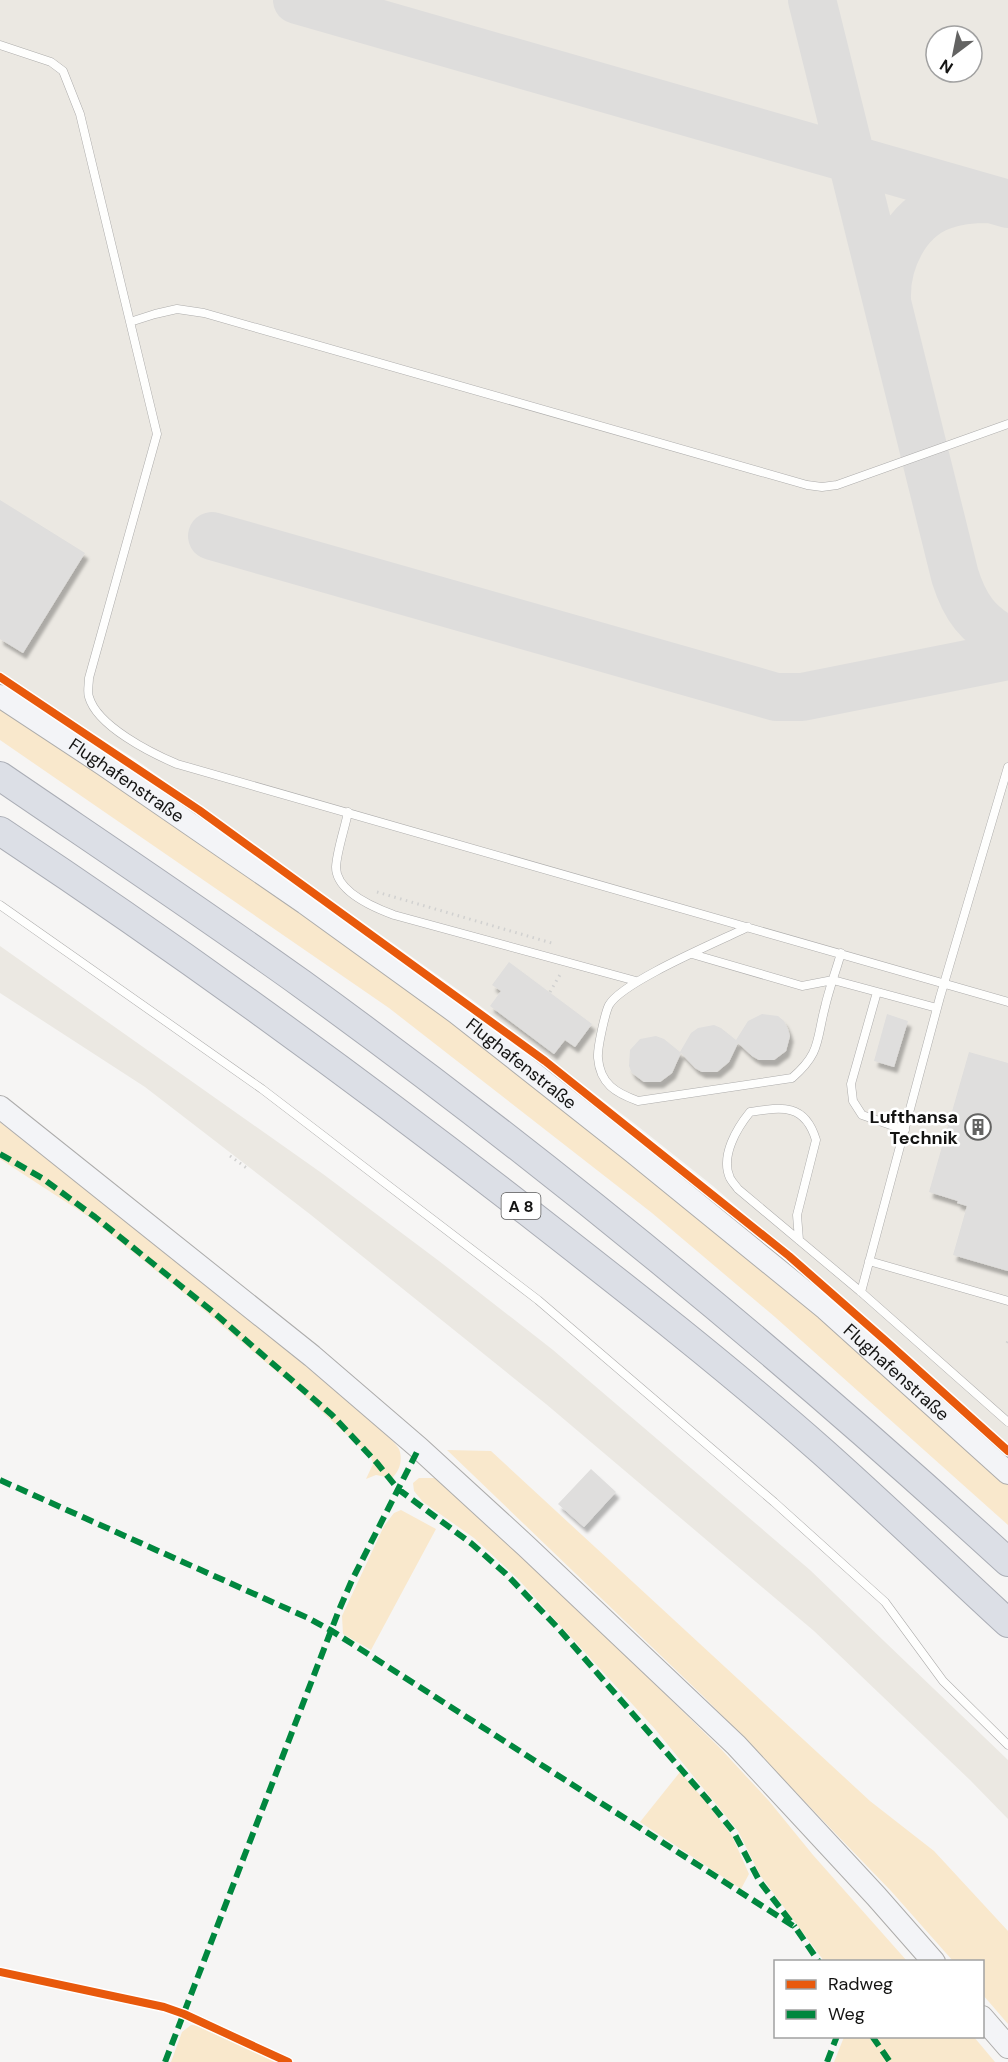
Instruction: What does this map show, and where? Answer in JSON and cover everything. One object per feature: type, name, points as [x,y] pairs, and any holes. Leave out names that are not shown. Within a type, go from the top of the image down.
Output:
[{"type":"highway","name":"A 8","points":[[0,777],[143,873],[302,985],[622,1228],[824,1397],[1008,1562]]},
{"type":"highway","name":"A 8","points":[[0,831],[177,951],[288,1031],[431,1136],[645,1303],[823,1452],[1008,1623]]},
{"type":"main road","name":"Flughafenstraße","points":[[0,696],[104,764],[296,897],[457,1013],[632,1151],[826,1309],[1008,1473]]},
{"type":"main road","points":[[0,1107],[312,1356],[412,1442],[526,1546],[736,1745],[932,1960]]},
{"type":"main road","points":[[984,2019],[1008,2047]]},
{"type":"lane","points":[[0,45],[51,62],[63,71],[80,114],[157,434],[89,678],[89,697],[97,711],[115,729],[158,756],[177,764],[1008,1002]]},
{"type":"lane","points":[[130,322],[177,309],[204,313],[807,485],[822,487],[837,485],[1008,424]]},
{"type":"lane","points":[[861,1292],[937,1008],[1008,767]]},
{"type":"lane","points":[[348,812],[336,867],[338,879],[347,889],[370,906],[428,925],[636,981]]},
{"type":"lane","points":[[0,905],[262,1089],[538,1300],[774,1502],[885,1602],[944,1681],[1008,1745]]},
{"type":"lane","points":[[748,927],[636,981],[609,1004],[597,1051],[598,1069],[607,1085],[620,1095],[638,1101],[792,1078],[807,1065],[816,1048],[841,953]]},
{"type":"lane","points":[[692,954],[802,986],[833,980],[937,1008]]},
{"type":"lane","points":[[877,992],[851,1084],[853,1101],[862,1115],[905,1130]]},
{"type":"lane","points":[[799,1240],[797,1215],[816,1140],[812,1129],[805,1117],[792,1111],[775,1108],[750,1112],[740,1124],[730,1148],[727,1165],[730,1178],[738,1189],[861,1292],[1008,1422]]},
{"type":"lane","points":[[869,1261],[1008,1301]]},
{"type":"path","points":[[375,892],[555,944]]},
{"type":"path","points":[[230,1156],[248,1169]]},
{"type":"shaded area","points":[[0,0],[1008,0],[1008,1444],[713,1186],[635,1124],[471,999],[135,759],[0,674]]},
{"type":"shaded area","points":[[0,709],[152,810],[426,1002],[720,1230],[921,1404],[1008,1485],[1008,1525],[775,1317],[652,1213],[389,1008],[0,740]]},
{"type":"shaded area","points":[[0,946],[323,1174],[439,1261],[553,1350],[810,1570],[1008,1760],[1008,1819],[814,1631],[546,1404],[311,1215],[145,1087],[0,993]]},
{"type":"shaded area","points":[[0,1122],[244,1316],[377,1426],[399,1449],[401,1461],[395,1475],[392,1478],[376,1475],[366,1479],[373,1464],[371,1457],[296,1388],[89,1217],[0,1159]]},
{"type":"shaded area","points":[[447,1450],[491,1451],[870,1801],[934,1851],[1008,1931],[1008,2024],[984,1996],[984,1960],[952,1960],[891,1891],[704,1697]]},
{"type":"shaded area","points":[[419,1478],[436,1478],[585,1615],[721,1749],[906,1960],[823,1960],[760,1875],[738,1831],[655,1729],[517,1578],[474,1538],[423,1502],[414,1491],[413,1483]]},
{"type":"shaded area","points":[[401,1510],[436,1529],[371,1650],[343,1634],[342,1616],[384,1526],[394,1513]]},
{"type":"shaded area","points":[[680,1772],[732,1836],[749,1874],[741,1889],[640,1822]]},
{"type":"shaded area","points":[[191,2025],[204,2026],[281,2062],[171,2062],[182,2032]]},
{"type":"shaded area","points":[[844,2038],[975,2038],[995,2062],[834,2062]]},
{"type":"building","points":[[0,500],[85,553],[23,653],[0,639]]},
{"type":"building","points":[[509,962],[592,1024],[575,1047],[565,1040],[554,1054],[490,1006],[501,991],[492,985]]},
{"type":"building","points":[[762,1014],[778,1016],[784,1021],[790,1036],[786,1051],[774,1060],[759,1060],[738,1043],[729,1062],[717,1072],[702,1072],[681,1053],[672,1073],[660,1082],[644,1082],[632,1073],[629,1066],[630,1050],[640,1039],[656,1036],[664,1039],[680,1052],[691,1033],[698,1028],[714,1025],[736,1040],[748,1021]]},
{"type":"building","points":[[887,1014],[908,1021],[894,1067],[874,1061]]},
{"type":"building","name":"Lufthansa Technik","points":[[969,1052],[1008,1063],[1008,1271],[953,1255],[967,1206],[929,1192]]},
{"type":"building","points":[[591,1469],[616,1492],[584,1527],[558,1504]]},
{"type":"taxiway","points":[[297,0],[1008,204]]},
{"type":"taxiway","points":[[812,0],[955,576],[963,597],[974,614],[988,629],[1008,641]]},
{"type":"taxiway","points":[[887,298],[894,256],[918,221],[929,212],[948,204],[965,200],[989,199]]},
{"type":"taxiway","points":[[212,536],[776,697],[802,697],[1008,656]]},
{"type":"marked path","points":[[0,1154],[42,1178],[95,1217],[212,1311],[332,1415],[398,1489],[472,1544],[506,1574],[558,1628],[707,1799],[733,1831],[760,1882],[795,1927]]},
{"type":"marked path","points":[[165,2062],[339,1610],[419,1448]]},
{"type":"marked path","points":[[0,1480],[308,1618],[332,1631],[795,1927],[818,1960]]},
{"type":"marked path","points":[[827,2062],[836,2038]]},
{"type":"marked path","points":[[873,2038],[890,2062]]},
{"type":"cycle path","points":[[0,677],[199,810],[545,1061],[789,1256],[1008,1451]]},
{"type":"cycle path","points":[[0,1972],[164,2007],[288,2062]]},
{"type":"place","name":"Lufthansa Technik","points":[[978,1127]]}]
